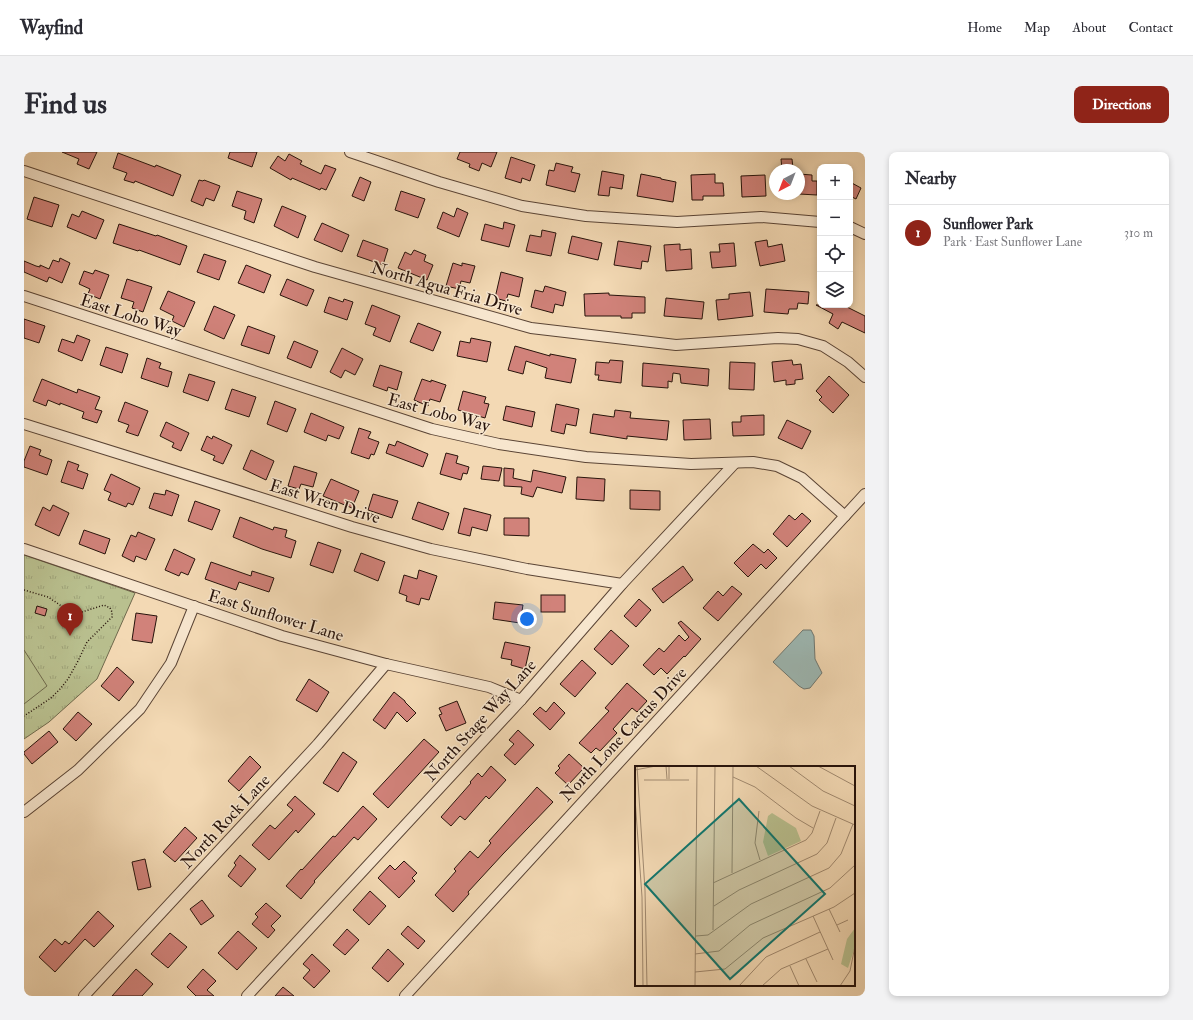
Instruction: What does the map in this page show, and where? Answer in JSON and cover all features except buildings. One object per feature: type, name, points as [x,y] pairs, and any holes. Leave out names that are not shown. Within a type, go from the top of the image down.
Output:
[{"type":"street","points":[[350,152],[439,182],[522,206],[586,216],[677,222],[760,217],[817,222]]},
{"type":"street","name":"North Agua Fria Drive","points":[[24,171],[315,267],[531,328],[676,345],[778,338],[798,339],[823,346],[848,362],[865,377]]},
{"type":"street","points":[[853,228],[865,234]]},
{"type":"street","name":"East Lobo Way","points":[[24,296],[432,429],[499,444],[586,457],[691,464],[753,462],[777,466],[802,478],[845,516]]},
{"type":"street","name":"East Wren Drive","points":[[24,424],[352,527],[431,549],[527,569],[622,584]]},
{"type":"street","name":"North Stage Way Lane","points":[[247,996],[521,700],[622,584],[735,463]]},
{"type":"street","name":"North Lone Cactus Drive","points":[[405,996],[865,494]]},
{"type":"street","name":"East Sunflower Lane","points":[[24,549],[282,636],[386,664],[489,687],[521,700]]},
{"type":"street","points":[[24,812],[78,770],[140,709],[171,663],[194,606]]},
{"type":"street","name":"North Rock Lane","points":[[84,996],[318,744],[386,664]]},
{"type":"path","points":[[24,590],[48,597],[66,609],[74,612],[82,612],[104,605],[110,608],[112,617],[88,642],[60,689],[51,698],[24,716]]},
{"type":"green space","points":[[24,555],[135,593],[97,679],[49,722],[24,739]]},
{"type":"green space","points":[[24,650],[47,686],[24,704]]},
{"type":"water","points":[[803,630],[811,630],[814,636],[815,659],[822,673],[810,688],[804,689],[773,662]]},
{"type":"place","name":"Sunflower Park","points":[[70,636]]}]
